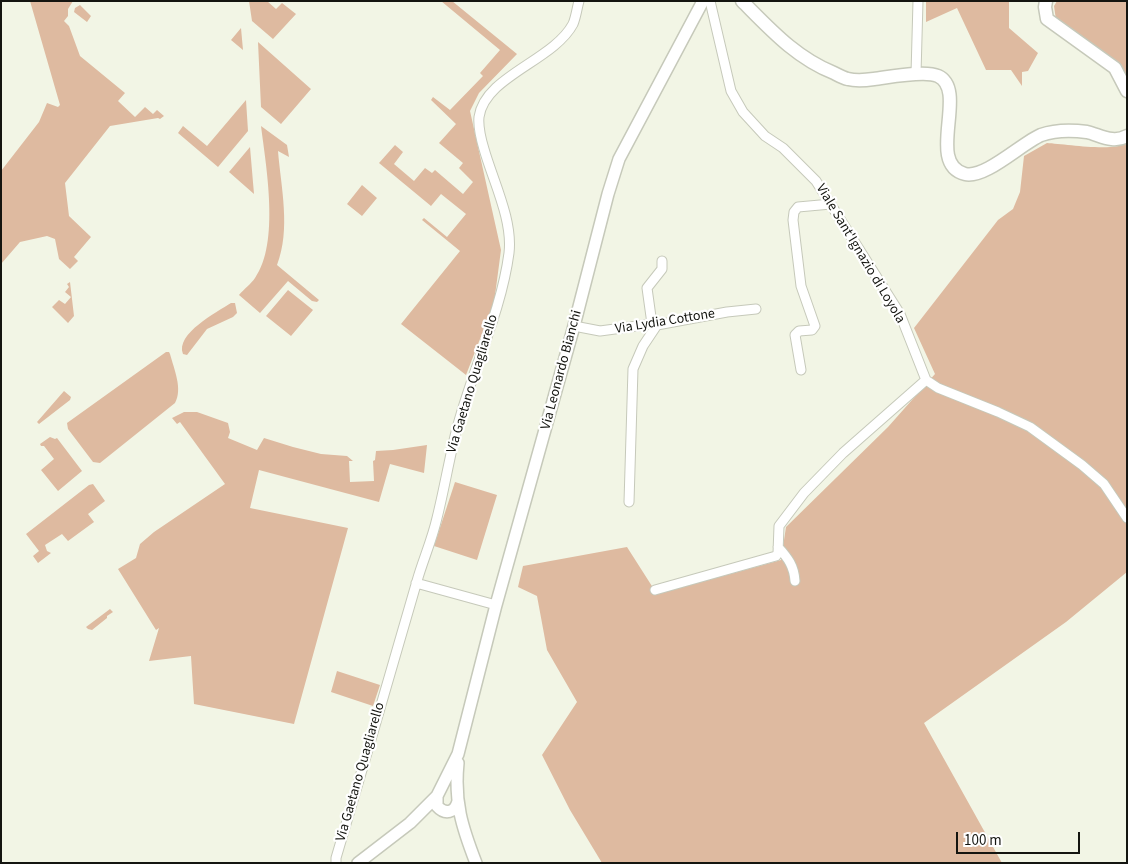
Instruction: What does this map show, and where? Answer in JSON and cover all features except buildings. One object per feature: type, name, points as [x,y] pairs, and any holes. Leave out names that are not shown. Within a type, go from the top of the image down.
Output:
[{"type":"main road","points":[[742,1],[798,54],[822,68],[848,79],[873,79],[916,74],[938,76],[949,88],[948,153],[953,166],[964,174],[978,174],[1042,135],[1060,131],[1087,132],[1117,140],[1127,136]]},
{"type":"main road","points":[[1046,1],[1047,19],[1115,68],[1127,91]]},
{"type":"street","name":"Via Gaetano Quagliarello","points":[[335,861],[416,583],[437,520],[456,431],[499,300],[509,251],[508,230],[480,136],[479,118],[483,104],[504,79],[544,55],[557,44],[573,23],[579,1]]},
{"type":"street","name":"Via Leonardo Bianchi","points":[[410,823],[438,795],[458,754],[496,605],[619,159],[703,1]]},
{"type":"street","name":"Viale Sant'Ignazio di Loyola","points":[[710,1],[735,101],[742,112],[766,136],[782,148],[816,181],[900,314],[926,380]]},
{"type":"street","points":[[916,74],[918,1]]},
{"type":"street","points":[[801,370],[795,335],[799,331],[812,330],[816,326],[801,286],[793,220],[794,212],[798,207],[831,204]]},
{"type":"street","points":[[629,502],[633,369],[654,325],[646,288],[662,269],[662,261]]},
{"type":"street","name":"Via Lydia Cottone","points":[[574,326],[600,331],[654,325],[727,312],[756,309]]},
{"type":"street","points":[[655,590],[776,556],[778,553],[779,526],[804,493],[843,453],[926,380],[938,388],[1030,427],[1104,484],[1127,518]]},
{"type":"street","points":[[778,547],[789,559],[794,570],[794,581]]},
{"type":"street","points":[[416,583],[496,605]]},
{"type":"street","name":"Via Leonardo Bianchi","points":[[458,754],[457,799],[464,831]]},
{"type":"street","points":[[358,863],[410,823],[444,811],[454,809],[457,799],[449,790],[438,795],[436,804],[444,811],[464,831],[476,863]]},
{"type":"shaded area","points":[[30,1],[73,1],[68,9],[68,16],[64,21],[69,26],[80,56],[125,93],[118,101],[135,117],[145,107],[153,114],[157,110],[164,116],[160,119],[110,126],[65,183],[69,216],[91,237],[74,257],[78,261],[70,269],[59,259],[55,239],[47,236],[20,242],[1,264],[1,171],[39,122],[47,103],[58,107],[60,105]]},
{"type":"shaded area","points":[[249,1],[267,1],[276,9],[282,3],[296,14],[273,39],[252,21]]},
{"type":"shaded area","points":[[441,1],[452,1],[517,54],[479,93],[470,111],[501,250],[494,303],[466,375],[401,324],[460,251],[422,220],[424,218],[447,237],[466,214],[441,194],[431,206],[379,163],[395,145],[403,152],[394,164],[414,181],[425,168],[432,173],[435,170],[463,194],[473,182],[459,168],[463,163],[439,143],[456,124],[431,100],[433,97],[450,110],[483,76],[480,73],[500,50]]},
{"type":"shaded area","points":[[926,1],[1009,1],[1009,28],[1038,53],[1028,71],[1022,72],[1022,86],[1011,70],[986,70],[957,8],[926,22]]},
{"type":"shaded area","points":[[1057,1],[1127,1],[1127,81],[1056,20],[1054,6]]},
{"type":"shaded area","points":[[80,5],[91,16],[87,22],[74,12],[75,8]]},
{"type":"shaded area","points":[[241,28],[243,50],[231,40]]},
{"type":"shaded area","points":[[258,42],[311,89],[281,124],[261,107]]},
{"type":"shaded area","points":[[246,100],[248,131],[218,167],[178,133],[183,126],[207,146]]},
{"type":"shaded area","points":[[261,126],[287,145],[289,157],[278,151],[284,223],[281,251],[277,265],[319,300],[317,302],[312,301],[288,281],[260,313],[239,295],[255,278],[263,263],[267,245],[269,225],[268,182]]},
{"type":"shaded area","points":[[1047,143],[1111,147],[1127,143],[1127,572],[1066,622],[924,723],[1002,863],[602,863],[570,810],[542,755],[577,702],[547,650],[537,596],[518,587],[523,566],[627,547],[657,594],[781,560],[786,527],[888,427],[935,374],[914,328],[998,220],[1013,209],[1020,192],[1024,156]]},
{"type":"shaded area","points":[[250,147],[254,194],[229,172]]},
{"type":"shaded area","points":[[362,185],[377,198],[362,216],[347,204]]},
{"type":"shaded area","points":[[70,282],[74,316],[68,323],[52,307],[59,300],[65,304],[71,297],[65,292],[69,287],[67,284]]},
{"type":"shaded area","points":[[288,290],[313,310],[291,336],[266,316]]},
{"type":"shaded area","points":[[231,303],[235,303],[237,313],[233,317],[207,329],[187,355],[183,354],[182,346],[191,331]]},
{"type":"shaded area","points":[[166,352],[170,354],[177,379],[178,392],[175,403],[100,463],[93,462],[68,429],[67,423]]},
{"type":"shaded area","points":[[64,391],[71,397],[70,400],[39,424],[37,422]]},
{"type":"shaded area","points":[[184,412],[197,412],[228,423],[230,432],[228,438],[257,450],[264,438],[321,454],[347,456],[353,461],[349,461],[350,482],[374,481],[373,461],[375,460],[376,451],[427,445],[424,473],[390,464],[379,502],[259,470],[250,508],[348,528],[294,724],[194,704],[191,656],[149,661],[159,628],[156,630],[118,569],[136,558],[140,544],[154,532],[225,484],[180,422],[177,424],[172,418]]},
{"type":"shaded area","points":[[50,437],[57,438],[82,471],[58,491],[41,470],[54,459],[44,446],[40,444]]},
{"type":"shaded area","points":[[455,482],[497,495],[477,560],[434,546]]},
{"type":"shaded area","points":[[93,484],[105,501],[88,514],[94,522],[68,541],[62,534],[45,545],[47,551],[51,553],[38,563],[33,556],[39,551],[26,534],[89,485]]},
{"type":"shaded area","points":[[110,609],[113,612],[92,630],[86,627]]},
{"type":"shaded area","points":[[337,671],[380,685],[373,706],[331,692]]}]
